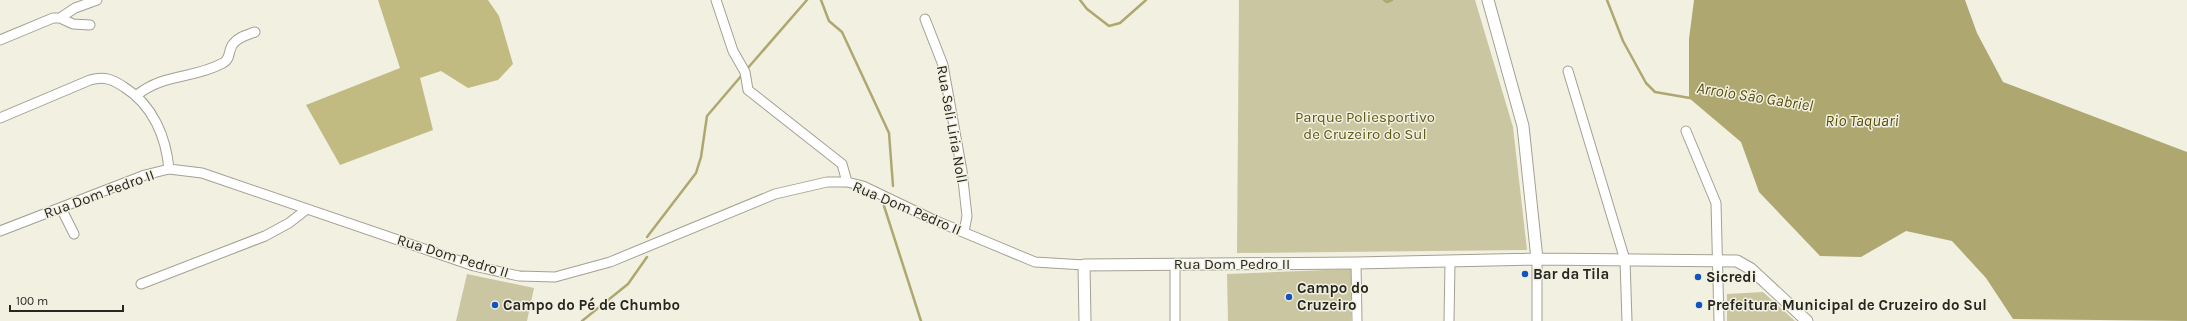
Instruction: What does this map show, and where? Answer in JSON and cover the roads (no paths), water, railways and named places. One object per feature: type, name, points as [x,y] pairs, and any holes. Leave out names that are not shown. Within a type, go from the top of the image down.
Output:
[{"type":"main road","points":[[1488,0],[1525,136],[1537,259]]},
{"type":"main road","name":"Rua Dom Pedro II","points":[[1084,265],[1450,262],[1537,259],[1716,260],[1745,264],[1807,321]]},
{"type":"main road","points":[[1084,265],[1085,321]]},
{"type":"street","points":[[0,40],[42,22],[60,18],[75,8],[97,0]]},
{"type":"street","points":[[716,0],[733,51],[745,72],[748,90],[842,164],[847,182]]},
{"type":"street","points":[[60,18],[73,24],[90,25]]},
{"type":"street","name":"Rua Seli Liria Noll","points":[[925,19],[943,64],[962,171],[967,216],[964,232]]},
{"type":"street","points":[[137,95],[156,82],[198,72],[223,63],[228,59],[233,44],[243,36],[255,32]]},
{"type":"street","points":[[1568,71],[1625,260],[1627,321]]},
{"type":"street","points":[[0,118],[90,80],[100,77],[115,81],[137,95],[148,108],[163,138],[169,169]]},
{"type":"street","points":[[1686,131],[1716,204],[1718,321]]},
{"type":"street","name":"Rua Dom Pedro II","points":[[0,232],[145,175],[169,169],[202,173],[474,266],[519,276],[555,277],[610,262],[775,194],[827,182],[847,182],[863,186],[964,232],[1035,262],[1084,265]]},
{"type":"street","points":[[61,208],[74,234]]},
{"type":"street","points":[[141,284],[265,236],[289,223],[306,209]]},
{"type":"street","points":[[1537,259],[1537,321]]},
{"type":"street","points":[[1449,321],[1450,262]]},
{"type":"street","points":[[1356,263],[1357,321]]},
{"type":"street","points":[[1175,265],[1175,321]]},
{"type":"water","name":"Rio Taquari","points":[[1694,0],[1965,0],[1977,33],[2003,82],[2187,152],[2187,321],[2013,319],[1986,278],[1952,241],[1906,231],[1861,257],[1820,256],[1759,192],[1741,142],[1689,98],[1689,39]]},
{"type":"waterway","points":[[747,69],[807,0]]},
{"type":"waterway","points":[[821,0],[829,21],[842,32],[889,133],[893,186]]},
{"type":"waterway","points":[[1080,0],[1087,9],[1109,26],[1120,23],[1146,0]]},
{"type":"waterway","name":"Arroio São Gabriel","points":[[1384,0],[1387,2],[1392,0]]},
{"type":"waterway","name":"Arroio São Gabriel","points":[[1607,0],[1623,41],[1646,83],[1655,92],[1690,98]]},
{"type":"waterway","points":[[647,237],[696,173],[701,157],[707,116],[742,75]]},
{"type":"waterway","points":[[884,206],[921,321]]},
{"type":"waterway","points":[[582,321],[628,284],[647,257]]},
{"type":"place","name":"Bar da Tila","points":[[1525,274]]},
{"type":"place","name":"Sicredi","points":[[1698,277]]},
{"type":"place","name":"Campo do Cruzeiro","points":[[1289,297]]},
{"type":"place","name":"Campo do Pé de Chumbo","points":[[495,305]]},
{"type":"place","name":"Prefeitura Municipal de Cruzeiro do Sul","points":[[1699,305]]},
{"type":"park label","name":"Parque Poliesportivo de Cruzeiro do Sul","points":[[1365,126]]}]
